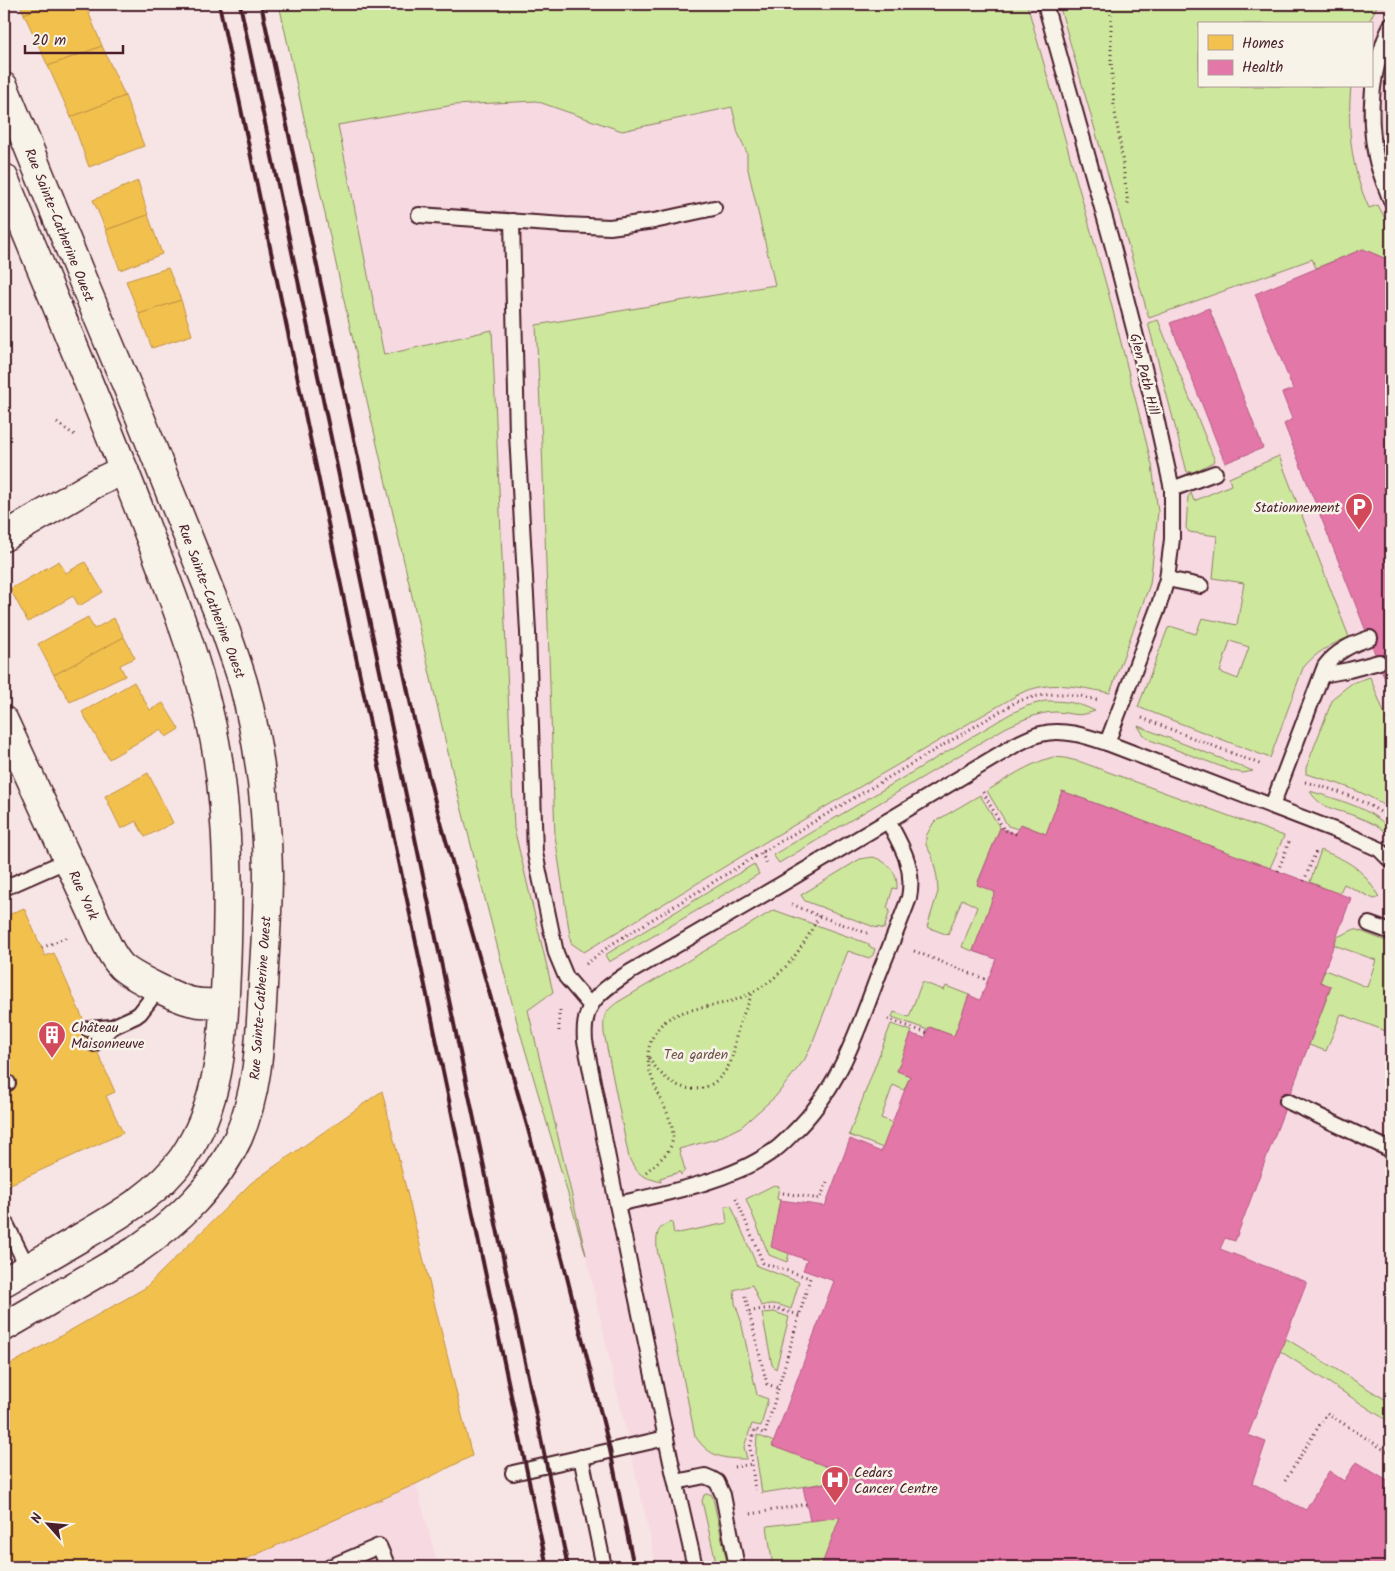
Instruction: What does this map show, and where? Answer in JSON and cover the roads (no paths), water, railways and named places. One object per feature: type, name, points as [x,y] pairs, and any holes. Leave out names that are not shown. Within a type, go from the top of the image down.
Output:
[{"type":"main road","name":"Rue Sainte-Catherine Ouest","points":[[4,87],[84,286],[140,417],[235,656],[250,712],[261,778],[268,874],[267,928],[258,1062],[246,1119],[227,1158],[204,1192],[151,1240],[4,1327]]},
{"type":"main road","points":[[4,178],[124,470],[182,623],[206,701],[217,753],[225,814],[228,869],[222,1044],[215,1085],[199,1130],[178,1164],[160,1184],[130,1207],[4,1282]]},
{"type":"main road","points":[[4,537],[96,483],[124,470]]},
{"type":"main road","name":"Rue York","points":[[7,736],[109,949],[122,966],[128,971],[183,999],[193,1002],[224,1003]]},
{"type":"lane","name":"Glen Path Hill","points":[[1045,4],[1108,230],[1155,413],[1172,489],[1172,539],[1167,578],[1158,608],[1107,743]]},
{"type":"lane","points":[[1391,25],[1378,62],[1371,116],[1376,159],[1391,201]]},
{"type":"lane","points":[[419,215],[610,227],[654,221],[714,208]]},
{"type":"lane","points":[[512,221],[517,434],[528,632],[535,854],[556,953],[566,977],[590,1005]]},
{"type":"lane","points":[[1172,489],[1215,473]]},
{"type":"lane","points":[[1167,578],[1202,586]]},
{"type":"lane","points":[[1272,806],[1325,666],[1344,648],[1370,638]]},
{"type":"lane","points":[[1322,674],[1349,670],[1378,662]]},
{"type":"lane","points":[[695,1567],[616,1204],[585,1041],[585,1022],[590,1005],[601,992],[625,975],[1015,745],[1033,737],[1052,732],[1089,737],[1107,743],[1350,836],[1379,848],[1391,860]]},
{"type":"lane","points":[[616,1204],[704,1182],[755,1162],[786,1140],[820,1102],[845,1061],[909,898],[911,886],[910,870],[901,845],[888,821]]},
{"type":"lane","points":[[4,888],[68,860]]},
{"type":"lane","points":[[1369,924],[1391,932]]},
{"type":"lane","points":[[94,1044],[112,1027],[140,1013],[150,1000],[157,986]]},
{"type":"lane","points":[[88,1029],[112,1027]]},
{"type":"lane","points":[[1288,1102],[1391,1150]]},
{"type":"lane","points":[[4,1220],[28,1268]]},
{"type":"lane","points":[[513,1473],[666,1438]]},
{"type":"lane","points":[[582,1457],[604,1567]]},
{"type":"lane","points":[[676,1482],[705,1476],[717,1482],[723,1495],[737,1567]]},
{"type":"lane","points":[[330,1567],[379,1546],[388,1567]]},
{"type":"railway","points":[[219,4],[547,1567]]},
{"type":"railway","points":[[240,4],[568,1567]]},
{"type":"railway","points":[[261,4],[413,715],[436,805],[528,1129],[564,1265],[610,1450],[634,1567]]},
{"type":"place","name":"Stationnement","points":[[1359,531]]},
{"type":"place","name":"Château Maisonneuve","points":[[52,1059]]},
{"type":"place","name":"Cedars Cancer Centre","points":[[835,1504]]},
{"type":"park label","name":"Tea garden","points":[[696,1054]]}]
